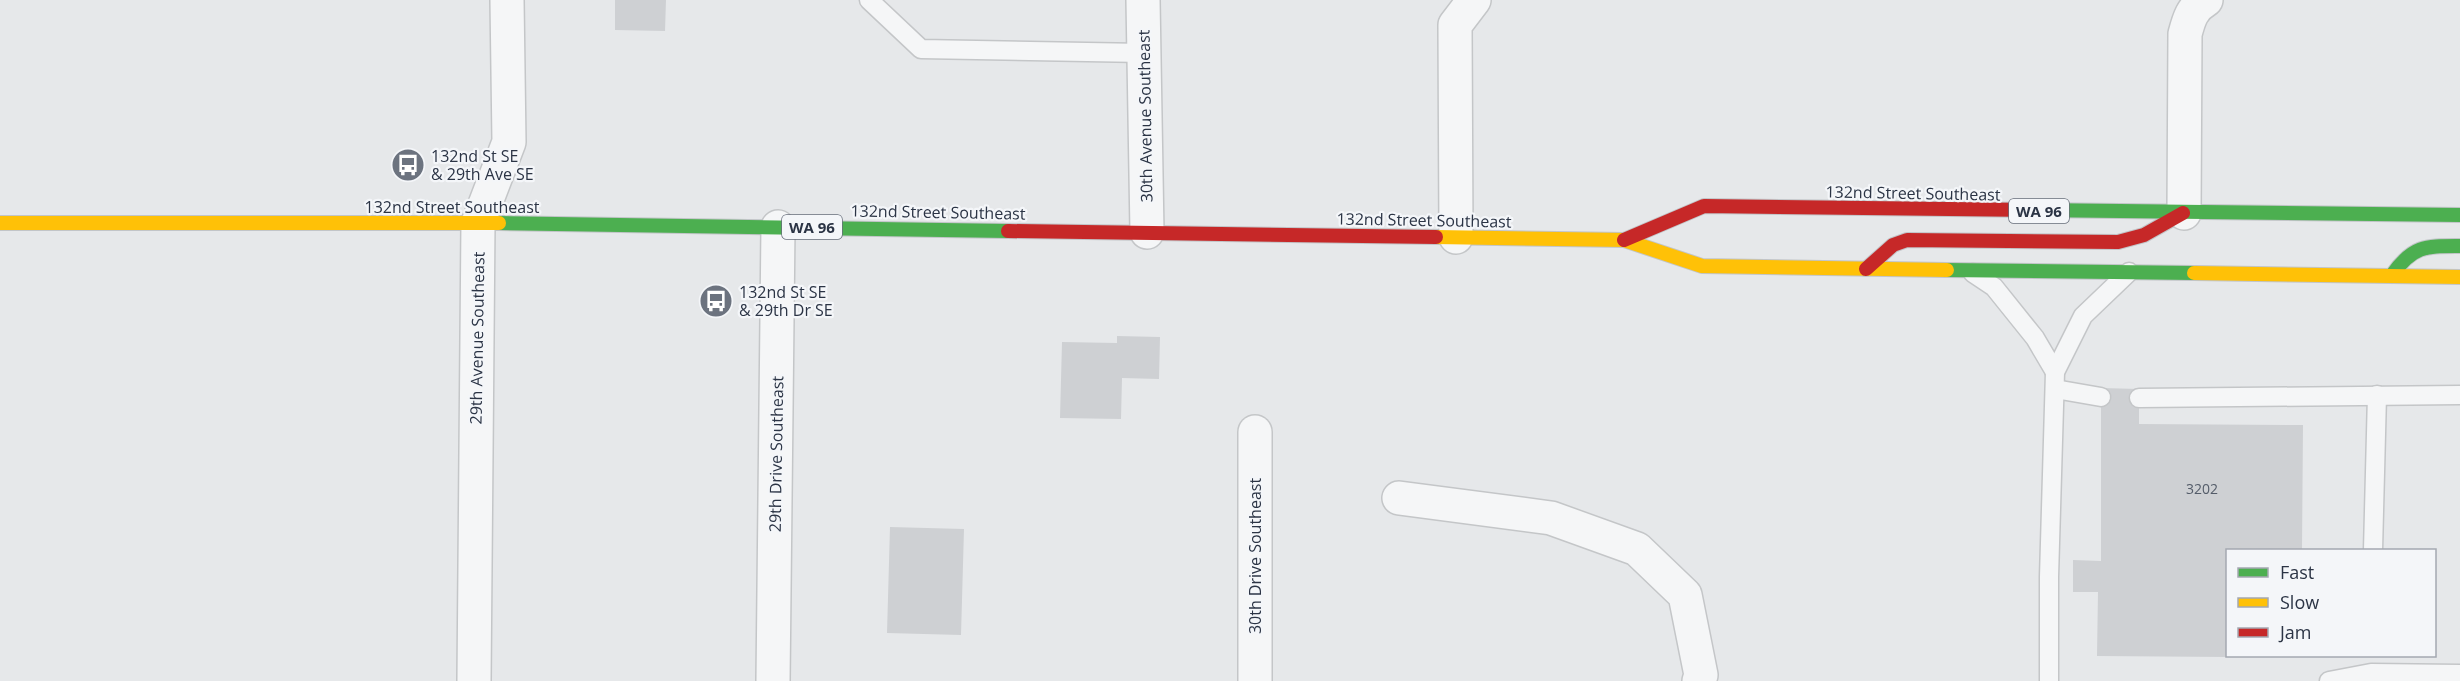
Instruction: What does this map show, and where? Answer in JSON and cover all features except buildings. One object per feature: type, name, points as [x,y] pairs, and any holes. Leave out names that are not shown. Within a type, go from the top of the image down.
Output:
[{"type":"main road","name":"132nd Street Southeast","points":[[1624,240],[1704,206],[2460,215]]},
{"type":"main road","points":[[1866,269],[1893,245],[1906,240],[2118,242],[2132,240],[2154,232],[2184,213]]},
{"type":"main road","name":"132nd Street Southeast","points":[[0,223],[478,223],[1624,240],[1702,266],[2460,277]]},
{"type":"main road","points":[[2392,275],[2411,251],[2428,246],[2460,246]]},
{"type":"street","name":"29th Avenue Southeast","points":[[474,681],[478,223],[509,142],[507,0]]},
{"type":"street","name":"30th Avenue Southeast","points":[[1143,0],[1146,232]]},
{"type":"street","points":[[1456,237],[1455,26],[1474,0]]},
{"type":"street","points":[[2184,213],[2185,34],[2196,6],[2206,0]]},
{"type":"street","name":"29th Drive Southeast","points":[[773,681],[778,227]]},
{"type":"street","name":"30th Drive Southeast","points":[[1255,432],[1255,681]]},
{"type":"street","points":[[1398,498],[1551,518],[1637,549],[1684,595],[1701,675],[1699,681]]},
{"type":"lane","points":[[869,0],[921,49],[1144,53]]},
{"type":"lane","points":[[1969,271],[1994,287],[2035,338],[2055,380],[2101,397]]},
{"type":"lane","points":[[2049,681],[2049,576],[2055,380],[2083,316],[2128,272]]},
{"type":"lane","points":[[2373,549],[2376,395]]},
{"type":"lane","points":[[2139,398],[2460,395]]},
{"type":"lane","points":[[2329,681],[2371,664],[2460,674]]},
{"type":"traffic: fast","points":[[2036,210],[2460,215]]},
{"type":"traffic: fast","points":[[499,223],[1008,231]]},
{"type":"traffic: fast","points":[[2392,275],[2407,258],[2421,249],[2460,246]]},
{"type":"traffic: fast","points":[[1947,270],[2194,273]]},
{"type":"traffic: slow","points":[[0,223],[499,223]]},
{"type":"traffic: slow","points":[[1436,237],[1624,240],[1702,266],[1947,270]]},
{"type":"traffic: slow","points":[[2194,273],[2460,277]]},
{"type":"traffic: jam","points":[[1624,240],[1704,206],[2036,210]]},
{"type":"traffic: jam","points":[[1866,269],[1893,245],[1907,240],[2118,242],[2144,235],[2183,213]]},
{"type":"traffic: jam","points":[[1008,231],[1436,237]]},
{"type":"place","name":"132nd St SE & 29th Ave SE","points":[[408,165]]},
{"type":"place","name":"132nd St SE & 29th Dr SE","points":[[716,301]]}]
